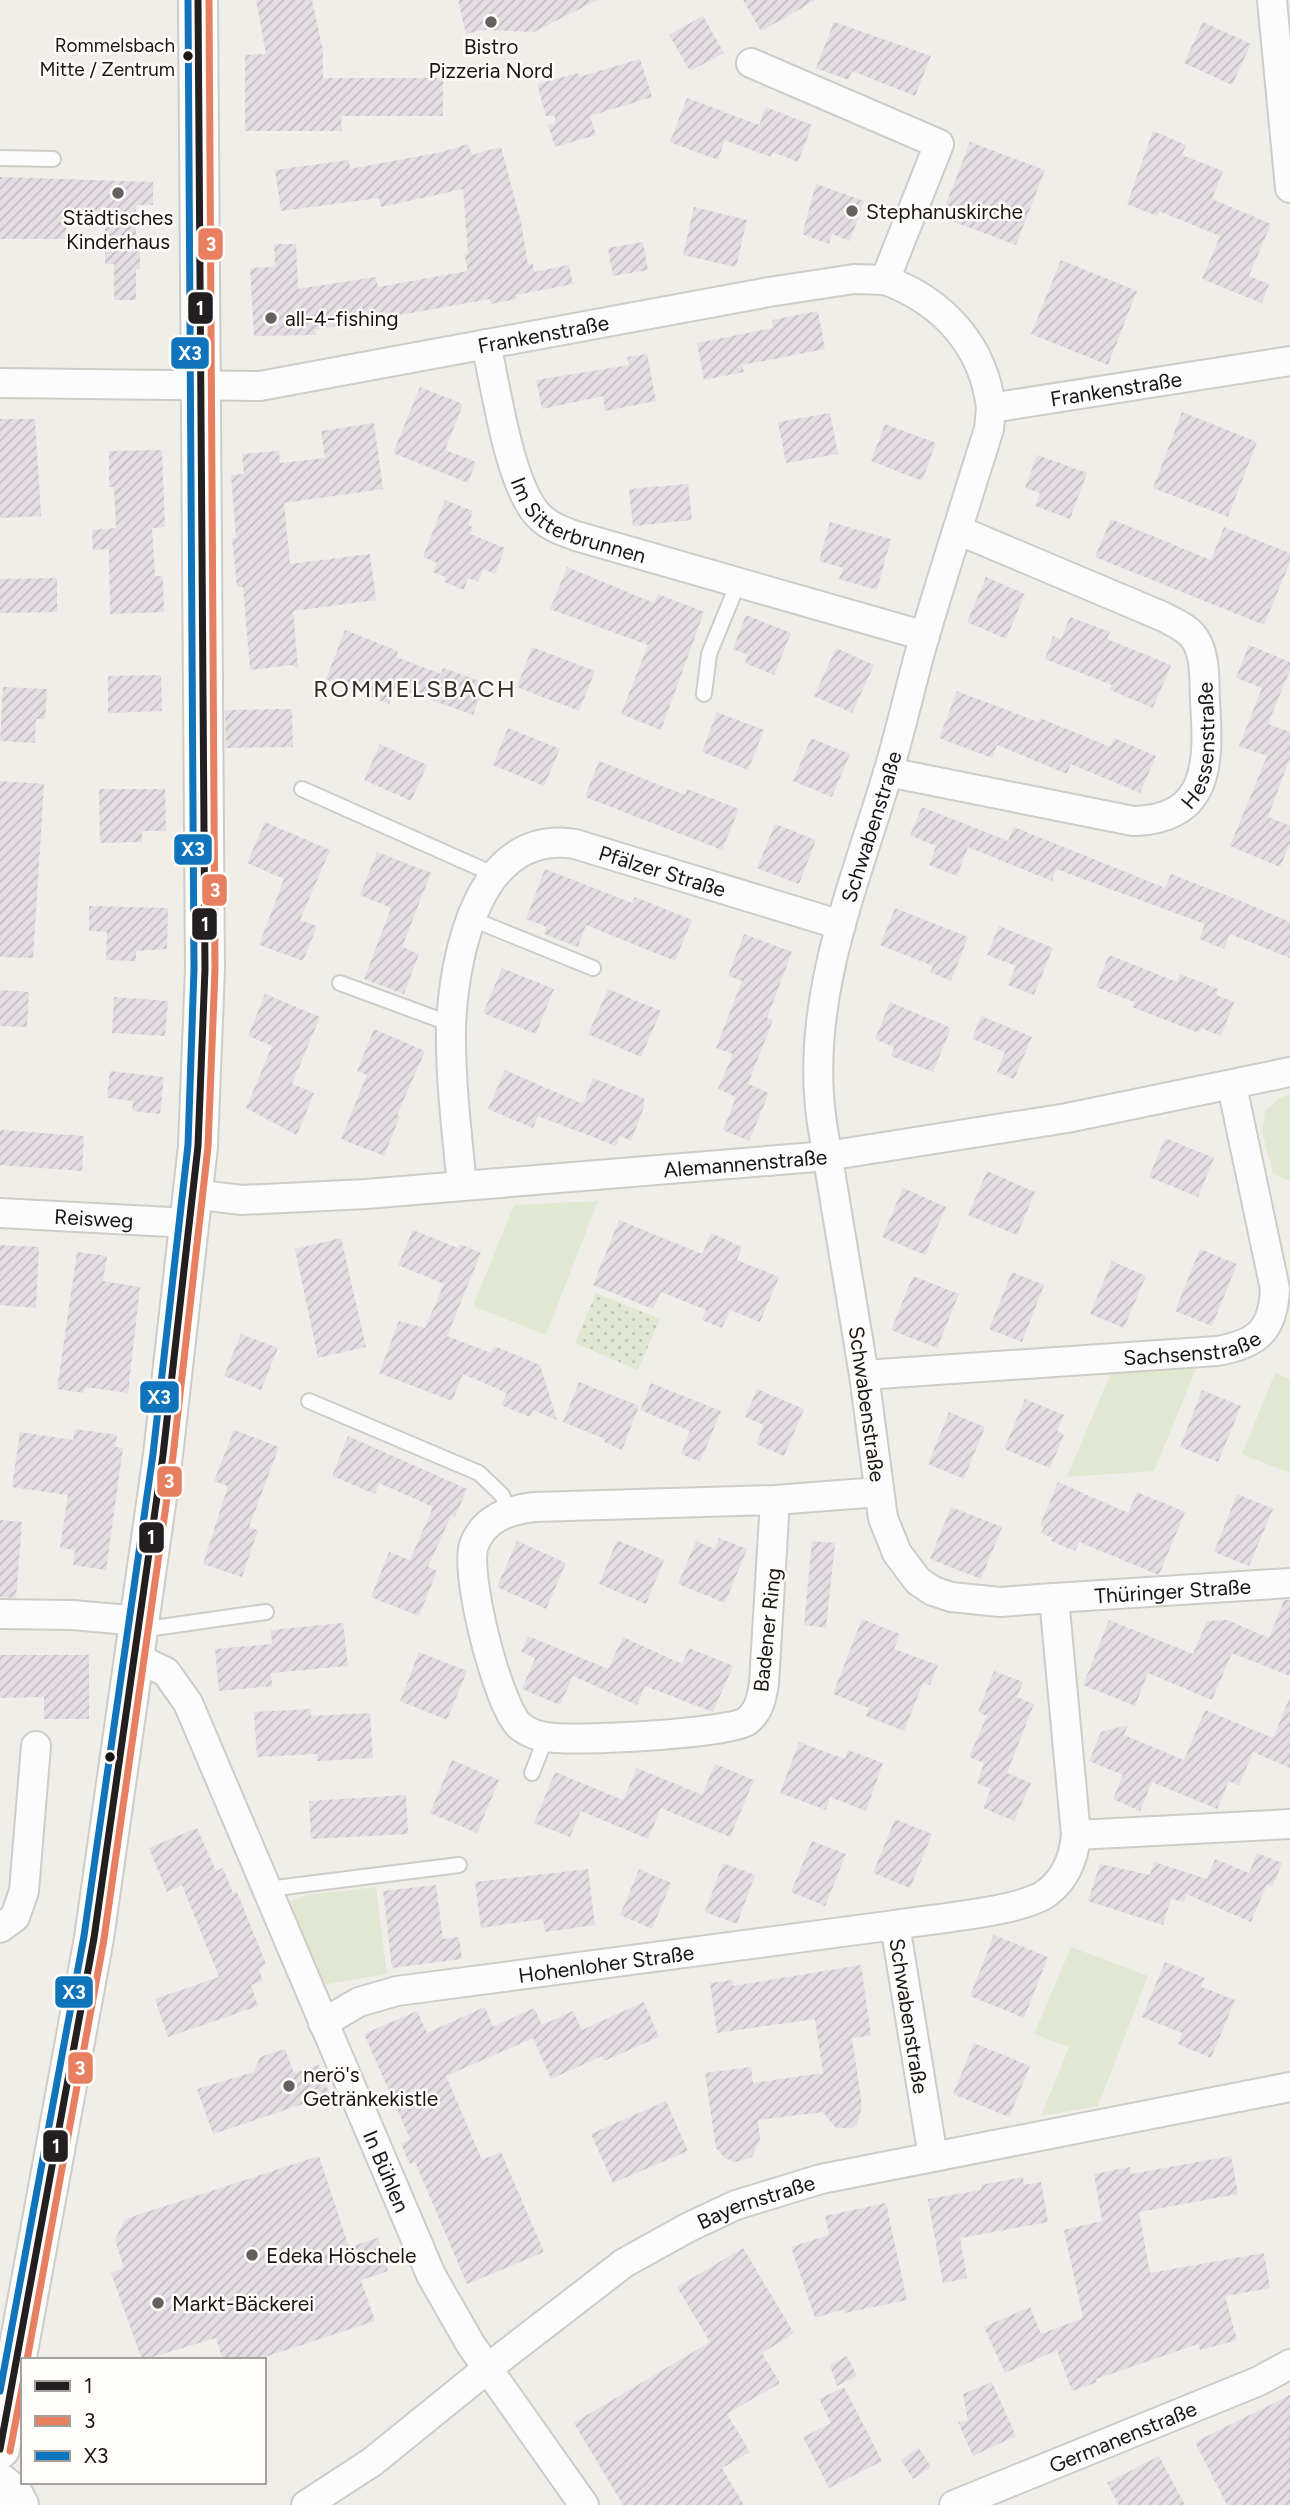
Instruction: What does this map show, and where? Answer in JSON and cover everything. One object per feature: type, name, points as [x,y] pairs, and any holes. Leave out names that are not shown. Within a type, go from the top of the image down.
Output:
[{"type":"main road","points":[[0,2449],[71,2072],[138,1636],[191,1209],[205,1038],[198,0]]},
{"type":"main road","points":[[0,2483],[13,2494],[19,2505]]},
{"type":"street","points":[[1272,0],[1290,188]]},
{"type":"street","points":[[751,63],[939,144],[886,280]]},
{"type":"street","name":"Frankenstraße","points":[[0,383],[260,386],[854,279],[886,280],[925,298],[970,344],[986,378],[990,408],[1290,361]]},
{"type":"street","name":"Im Sitterbrunnen","points":[[486,344],[519,481],[539,517],[576,536],[925,636]]},
{"type":"street","name":"Schwabenstraße","points":[[933,2157],[895,1925],[1014,1906],[1048,1893],[1064,1874],[1074,1849],[1076,1835],[1054,1598],[974,1601],[933,1591],[918,1581],[897,1553],[883,1518],[864,1375],[818,1102],[819,1029],[825,985],[841,925],[888,772],[925,636],[989,429],[990,408]]},
{"type":"street","name":"Hessenstraße","points":[[888,772],[1133,821],[1152,820],[1178,811],[1195,794],[1202,781],[1207,747],[1203,662],[1194,637],[1184,627],[1164,617],[958,530]]},
{"type":"street","name":"Pfälzer Straße","points":[[462,1186],[452,1024],[457,973],[472,919],[493,874],[530,847],[558,841],[841,925]]},
{"type":"street","name":"Alemannenstraße","points":[[191,1209],[268,1199],[827,1156],[1008,1128],[1232,1086],[1290,1072]]},
{"type":"street","name":"Sachsenstraße","points":[[864,1375],[1217,1351],[1241,1346],[1259,1336],[1269,1322],[1275,1289],[1232,1086]]},
{"type":"street","name":"Reisweg","points":[[0,1213],[191,1209]]},
{"type":"street","points":[[546,1737],[522,1727],[508,1712],[501,1698],[472,1576],[475,1542],[490,1523],[509,1511],[775,1500],[879,1492]]},
{"type":"street","name":"Badener Ring","points":[[546,1737],[724,1729],[737,1726],[754,1714],[764,1683],[775,1500]]},
{"type":"street","name":"Thüringer Straße","points":[[1054,1598],[1290,1583]]},
{"type":"street","points":[[0,1614],[72,1615],[138,1636]]},
{"type":"street","name":"In Bühlen","points":[[138,1636],[188,1703],[431,2275],[456,2321],[584,2505]]},
{"type":"street","points":[[0,1928],[15,1917],[24,1891],[36,1746]]},
{"type":"street","points":[[1076,1835],[1290,1824]]},
{"type":"street","name":"Hohenloher Straße","points":[[323,2024],[359,2001],[397,1991],[895,1925]]},
{"type":"street","name":"Bayernstraße","points":[[306,2505],[372,2462],[624,2263],[736,2205],[792,2187],[1290,2087]]},
{"type":"street","name":"Germanenstraße","points":[[954,2505],[1246,2386],[1290,2364]]},
{"type":"lane","points":[[0,158],[53,159]]},
{"type":"lane","points":[[704,694],[709,654],[738,583]]},
{"type":"lane","points":[[302,789],[493,874]]},
{"type":"lane","points":[[472,919],[593,968]]},
{"type":"lane","points":[[340,984],[452,1024]]},
{"type":"lane","points":[[309,1401],[480,1473],[502,1495],[509,1511]]},
{"type":"lane","points":[[138,1636],[266,1612]]},
{"type":"lane","points":[[531,1773],[546,1737]]},
{"type":"lane","points":[[268,1889],[459,1865]]},
{"type":"green space","points":[[1290,1095],[1290,1181],[1273,1174],[1262,1132],[1265,1111],[1281,1097]]},
{"type":"green space","points":[[598,1201],[546,1335],[473,1306],[514,1205]]},
{"type":"green space","points":[[596,1293],[660,1319],[638,1370],[575,1343]]},
{"type":"green space","points":[[1197,1367],[1154,1471],[1067,1477],[1111,1372]]},
{"type":"green space","points":[[1275,1373],[1290,1379],[1290,1473],[1242,1454]]},
{"type":"green space","points":[[376,1887],[387,1974],[322,1985],[287,1903],[307,1895]]},
{"type":"green space","points":[[1071,1947],[1148,1976],[1098,2106],[1041,2116],[1069,2047],[1034,2034]]},
{"type":"building","points":[[256,0],[312,0],[323,51],[323,78],[443,78],[443,116],[341,116],[342,131],[245,131],[245,55],[266,54]]},
{"type":"building","points":[[458,0],[597,0],[534,32],[483,30],[466,34]]},
{"type":"building","points":[[743,0],[816,0],[761,31]]},
{"type":"building","points":[[703,16],[724,53],[690,71],[669,35]]},
{"type":"building","points":[[834,22],[931,56],[915,96],[852,71],[848,80],[816,68]]},
{"type":"building","points":[[1203,22],[1251,44],[1232,85],[1184,63]]},
{"type":"building","points":[[640,59],[652,97],[590,116],[596,135],[555,147],[548,125],[555,124],[555,116],[546,116],[537,84],[578,73],[579,77]]},
{"type":"building","points":[[687,98],[759,125],[766,107],[812,125],[798,162],[773,152],[771,157],[725,140],[718,160],[670,142]]},
{"type":"building","points":[[1153,131],[1186,145],[1182,155],[1223,171],[1212,199],[1271,224],[1249,276],[1269,284],[1262,303],[1202,279],[1220,236],[1159,211],[1157,216],[1127,204]]},
{"type":"building","points":[[970,142],[1045,170],[1016,245],[941,217]]},
{"type":"building","points":[[468,144],[472,155],[501,147],[521,222],[528,265],[533,264],[534,272],[569,265],[573,284],[516,295],[517,299],[491,304],[490,299],[315,330],[316,335],[254,336],[250,268],[275,267],[274,244],[296,244],[298,289],[376,277],[378,287],[468,271],[464,254],[468,253],[463,189],[381,207],[379,198],[281,211],[275,170],[349,160],[350,169],[442,152]]},
{"type":"building","points":[[0,177],[153,182],[153,205],[136,205],[136,248],[140,248],[140,269],[136,269],[136,300],[114,300],[114,264],[105,264],[105,212],[66,212],[66,239],[0,239]]},
{"type":"building","points":[[816,184],[864,201],[850,241],[832,234],[829,244],[802,234]]},
{"type":"building","points":[[694,207],[747,220],[736,267],[683,255]]},
{"type":"building","points":[[643,242],[648,270],[613,276],[608,248]]},
{"type":"building","points":[[1061,260],[1137,291],[1108,365],[1031,334]]},
{"type":"building","points":[[818,311],[825,349],[742,365],[744,372],[704,380],[697,343],[773,328],[772,320]]},
{"type":"building","points":[[647,354],[656,401],[605,411],[603,396],[542,409],[536,380],[629,365],[627,357]]},
{"type":"building","points":[[420,387],[463,404],[445,450],[476,462],[468,483],[393,453]]},
{"type":"building","points":[[1182,412],[1257,442],[1228,517],[1153,488]]},
{"type":"building","points":[[830,413],[838,454],[786,463],[778,422]]},
{"type":"building","points":[[0,419],[35,419],[41,516],[0,518]]},
{"type":"building","points":[[374,423],[383,489],[284,503],[290,564],[370,554],[376,600],[293,611],[298,668],[291,665],[250,670],[243,587],[237,587],[232,538],[236,538],[231,475],[244,474],[242,454],[279,451],[280,463],[325,458],[321,431]]},
{"type":"building","points":[[885,424],[936,443],[922,481],[871,461]]},
{"type":"building","points":[[162,450],[165,527],[152,528],[155,576],[163,576],[164,612],[110,614],[109,549],[93,550],[92,530],[116,528],[114,487],[109,487],[109,451]]},
{"type":"building","points":[[1037,455],[1087,473],[1070,519],[1035,506],[1040,493],[1025,488]]},
{"type":"building","points":[[688,484],[692,520],[633,526],[629,489]]},
{"type":"building","points":[[445,500],[473,511],[468,525],[473,527],[470,534],[505,548],[495,574],[483,569],[478,582],[468,578],[464,590],[444,582],[446,577],[433,572],[437,563],[423,557]]},
{"type":"building","points":[[1111,519],[1211,560],[1224,527],[1290,553],[1290,562],[1264,625],[1095,557]]},
{"type":"building","points":[[830,522],[891,539],[877,590],[839,579],[843,568],[819,561]]},
{"type":"building","points":[[567,567],[654,603],[658,594],[704,612],[661,730],[621,714],[648,645],[550,609]]},
{"type":"building","points":[[986,577],[1025,594],[1006,639],[967,622]]},
{"type":"building","points":[[57,578],[57,612],[0,613],[0,579]]},
{"type":"building","points":[[746,615],[791,633],[774,675],[745,663],[748,655],[733,649]]},
{"type":"building","points":[[1070,617],[1110,632],[1107,639],[1171,665],[1153,708],[1110,690],[1112,685],[1045,659],[1053,636],[1061,639]]},
{"type":"building","points":[[345,630],[398,651],[396,657],[441,674],[443,668],[485,683],[473,715],[396,687],[389,704],[326,679]]},
{"type":"building","points":[[1249,645],[1290,662],[1290,670],[1268,724],[1290,732],[1290,758],[1268,817],[1290,826],[1290,843],[1280,867],[1230,846],[1267,756],[1239,746],[1262,688],[1236,678]]},
{"type":"building","points":[[532,647],[595,671],[579,711],[517,687]]},
{"type":"building","points":[[836,648],[874,665],[852,713],[814,696]]},
{"type":"building","points":[[161,675],[162,711],[108,713],[108,676]]},
{"type":"building","points":[[3,687],[47,689],[45,719],[36,719],[35,743],[0,741]]},
{"type":"building","points":[[957,691],[1038,722],[1040,718],[1110,747],[1114,738],[1156,756],[1140,793],[1071,764],[1067,774],[997,745],[992,758],[939,738]]},
{"type":"building","points":[[292,709],[293,747],[226,748],[225,710]]},
{"type":"building","points":[[717,712],[764,730],[748,770],[702,752]]},
{"type":"building","points":[[508,728],[560,749],[544,786],[493,765]]},
{"type":"building","points":[[811,738],[850,754],[832,797],[793,781]]},
{"type":"building","points":[[380,744],[427,765],[411,801],[364,780]]},
{"type":"building","points":[[599,761],[685,795],[687,789],[739,809],[722,850],[585,797]]},
{"type":"building","points":[[0,781],[44,784],[33,958],[0,957]]},
{"type":"building","points":[[99,789],[165,789],[166,831],[142,831],[142,842],[100,843]]},
{"type":"building","points":[[922,807],[1008,841],[1014,827],[1165,888],[1171,874],[1243,902],[1290,922],[1290,958],[1230,934],[1224,949],[1199,939],[1205,924],[1056,869],[1052,881],[968,847],[957,876],[929,865],[936,846],[910,835]]},
{"type":"building","points":[[265,822],[330,850],[300,920],[317,926],[303,961],[259,945],[284,879],[247,863]]},
{"type":"building","points":[[775,824],[816,840],[799,884],[757,868]]},
{"type":"building","points":[[377,852],[431,873],[402,947],[419,954],[404,994],[364,979],[391,908],[360,895]]},
{"type":"building","points":[[545,869],[632,903],[635,897],[692,920],[675,961],[586,925],[578,947],[544,934],[547,927],[526,919]]},
{"type":"building","points":[[89,906],[168,908],[167,949],[136,951],[136,961],[106,960],[107,932],[89,931]]},
{"type":"building","points":[[895,908],[968,937],[951,981],[930,972],[933,966],[880,945]]},
{"type":"building","points":[[999,926],[1053,948],[1034,995],[1008,985],[1016,966],[987,955]]},
{"type":"building","points":[[744,934],[792,952],[767,1018],[773,1020],[748,1084],[769,1093],[749,1141],[723,1130],[736,1097],[718,1089],[733,1054],[716,1048],[742,981],[728,976]]},
{"type":"building","points":[[1109,955],[1177,982],[1180,974],[1218,989],[1216,995],[1234,1002],[1221,1036],[1201,1028],[1199,1033],[1132,1007],[1134,1002],[1096,987]]},
{"type":"building","points":[[502,968],[554,989],[536,1034],[483,1013]]},
{"type":"building","points":[[608,989],[661,1011],[641,1057],[588,1034]]},
{"type":"building","points":[[0,990],[29,992],[27,1027],[0,1026]]},
{"type":"building","points":[[265,994],[320,1017],[292,1084],[314,1093],[297,1135],[246,1108],[272,1046],[248,1036]]},
{"type":"building","points":[[114,997],[168,1001],[165,1036],[112,1033]]},
{"type":"building","points":[[890,1002],[951,1028],[933,1072],[891,1056],[894,1047],[875,1039]]},
{"type":"building","points":[[981,1016],[1032,1037],[1014,1079],[997,1072],[1005,1052],[972,1039]]},
{"type":"building","points":[[374,1029],[425,1051],[397,1115],[400,1116],[384,1156],[341,1139],[367,1075],[357,1071]]},
{"type":"building","points":[[505,1070],[583,1104],[593,1078],[644,1098],[644,1107],[631,1141],[620,1136],[616,1146],[538,1116],[533,1128],[488,1109]]},
{"type":"building","points":[[110,1071],[164,1077],[160,1114],[132,1111],[133,1101],[107,1098]]},
{"type":"building","points":[[0,1130],[84,1136],[82,1171],[0,1165]]},
{"type":"building","points":[[1165,1138],[1214,1158],[1198,1197],[1149,1177]]},
{"type":"building","points":[[987,1171],[1035,1192],[1017,1235],[968,1215]]},
{"type":"building","points":[[903,1188],[946,1207],[925,1255],[882,1237]]},
{"type":"building","points":[[619,1220],[702,1254],[711,1233],[742,1247],[737,1260],[779,1277],[760,1322],[730,1310],[722,1328],[702,1320],[706,1310],[661,1292],[653,1309],[593,1285]]},
{"type":"building","points":[[413,1230],[458,1248],[460,1244],[481,1253],[447,1336],[491,1353],[494,1346],[540,1365],[557,1420],[533,1410],[530,1417],[501,1405],[507,1393],[463,1374],[452,1401],[379,1373],[399,1321],[425,1328],[444,1284],[398,1265]]},
{"type":"building","points":[[341,1238],[366,1347],[318,1358],[295,1249]]},
{"type":"building","points":[[0,1245],[39,1247],[36,1308],[0,1305]]},
{"type":"building","points":[[1200,1249],[1237,1264],[1212,1326],[1175,1311]]},
{"type":"building","points":[[77,1252],[107,1256],[103,1281],[140,1287],[128,1393],[85,1387],[84,1393],[57,1389]]},
{"type":"building","points":[[1112,1261],[1146,1276],[1124,1328],[1090,1314]]},
{"type":"building","points":[[1012,1272],[1044,1285],[1022,1342],[989,1329]]},
{"type":"building","points":[[913,1276],[959,1294],[937,1348],[891,1330]]},
{"type":"building","points":[[241,1334],[278,1348],[261,1390],[224,1376]]},
{"type":"building","points":[[579,1382],[639,1406],[622,1450],[604,1442],[605,1439],[563,1422]]},
{"type":"building","points":[[651,1383],[721,1411],[700,1462],[681,1454],[690,1431],[640,1410]]},
{"type":"building","points":[[757,1389],[804,1409],[784,1456],[756,1444],[764,1425],[745,1417]]},
{"type":"building","points":[[1202,1390],[1241,1406],[1218,1462],[1180,1447]]},
{"type":"building","points":[[1025,1399],[1064,1415],[1057,1431],[1064,1435],[1050,1468],[1004,1449]]},
{"type":"building","points":[[949,1412],[985,1427],[964,1479],[928,1464]]},
{"type":"building","points":[[75,1429],[117,1435],[115,1447],[123,1448],[106,1570],[73,1565],[75,1550],[60,1548],[68,1495],[12,1487],[20,1432],[73,1440]]},
{"type":"building","points":[[234,1430],[279,1447],[249,1527],[258,1530],[242,1577],[203,1564],[228,1486],[214,1481]]},
{"type":"building","points":[[348,1436],[467,1489],[455,1517],[451,1516],[428,1567],[437,1571],[419,1616],[371,1597],[389,1552],[410,1560],[433,1507],[379,1483],[375,1494],[332,1476]]},
{"type":"building","points":[[1058,1482],[1128,1513],[1137,1492],[1185,1512],[1159,1575],[1079,1542],[1075,1551],[1051,1541],[1053,1538],[1041,1533],[1044,1527],[1040,1525]]},
{"type":"building","points":[[1237,1494],[1273,1509],[1249,1566],[1214,1552]]},
{"type":"building","points":[[951,1507],[1002,1527],[981,1579],[930,1559]]},
{"type":"building","points":[[0,1520],[22,1522],[16,1598],[0,1597]]},
{"type":"building","points":[[719,1538],[747,1549],[725,1603],[678,1584],[696,1541],[715,1549]]},
{"type":"building","points":[[617,1540],[664,1560],[646,1604],[599,1584]]},
{"type":"building","points":[[517,1541],[566,1563],[546,1609],[497,1587]]},
{"type":"building","points":[[812,1541],[835,1543],[826,1628],[804,1625]]},
{"type":"building","points":[[1284,1600],[1290,1600],[1290,1676],[1232,1653],[1212,1700],[1148,1673],[1135,1706],[1083,1685],[1109,1620],[1193,1654],[1207,1621],[1227,1620],[1269,1638]]},
{"type":"building","points":[[862,1619],[900,1634],[894,1649],[938,1665],[930,1685],[923,1683],[904,1731],[866,1716],[869,1708],[833,1694]]},
{"type":"building","points":[[343,1623],[348,1666],[271,1673],[272,1686],[219,1691],[215,1649],[272,1644],[271,1630]]},
{"type":"building","points":[[528,1636],[608,1669],[623,1637],[682,1664],[689,1648],[733,1666],[713,1712],[645,1686],[637,1705],[573,1676],[560,1705],[522,1689],[535,1658],[521,1652]]},
{"type":"building","points":[[419,1652],[467,1671],[447,1720],[400,1701]]},
{"type":"building","points":[[0,1655],[89,1655],[89,1719],[44,1719],[44,1697],[0,1698]]},
{"type":"building","points":[[994,1671],[1023,1682],[1017,1697],[1034,1704],[1007,1773],[1031,1783],[1014,1821],[983,1808],[991,1789],[977,1783],[984,1763],[969,1757],[987,1716],[978,1712]]},
{"type":"building","points":[[1290,1697],[1290,1768],[1253,1752],[1239,1785],[1229,1781],[1217,1809],[1152,1782],[1140,1811],[1113,1799],[1123,1775],[1089,1761],[1101,1732],[1128,1725],[1124,1735],[1184,1760],[1205,1710],[1273,1738]]},
{"type":"building","points":[[311,1709],[311,1716],[370,1713],[373,1758],[317,1761],[317,1754],[257,1757],[254,1712]]},
{"type":"building","points":[[799,1742],[845,1759],[848,1750],[883,1763],[866,1811],[830,1797],[826,1810],[780,1793]]},
{"type":"building","points":[[452,1760],[499,1780],[477,1833],[430,1813]]},
{"type":"building","points":[[715,1764],[754,1780],[730,1837],[661,1808],[648,1839],[581,1811],[570,1837],[534,1823],[555,1772],[623,1800],[637,1768],[702,1795]]},
{"type":"building","points":[[406,1795],[408,1834],[311,1839],[309,1801]]},
{"type":"building","points":[[895,1819],[932,1834],[910,1888],[873,1873]]},
{"type":"building","points":[[197,1828],[216,1871],[223,1868],[233,1893],[237,1892],[266,1964],[259,1969],[263,1981],[251,1985],[258,2006],[168,2037],[155,1999],[219,1977],[182,1885],[167,1892],[149,1848]]},
{"type":"building","points":[[812,1841],[846,1854],[825,1906],[791,1892]]},
{"type":"building","points":[[1257,1853],[1282,1863],[1272,1887],[1267,1884],[1251,1922],[1186,1894],[1184,1902],[1171,1899],[1163,1925],[1088,1901],[1100,1864],[1150,1875],[1154,1862],[1207,1879],[1215,1859],[1249,1873]]},
{"type":"building","points":[[723,1863],[755,1875],[737,1924],[705,1912]]},
{"type":"building","points":[[588,1869],[595,1925],[545,1932],[543,1919],[481,1928],[475,1882]]},
{"type":"building","points":[[639,1869],[671,1883],[652,1929],[620,1915]]},
{"type":"building","points":[[436,1885],[443,1939],[459,1937],[462,1959],[392,1968],[383,1891]]},
{"type":"building","points":[[994,1935],[1048,1957],[1024,2018],[970,1996]]},
{"type":"building","points":[[1165,1962],[1205,1978],[1201,1987],[1235,2000],[1211,2058],[1178,2044],[1182,2033],[1142,2017]]},
{"type":"building","points":[[861,1965],[871,2036],[852,2038],[862,2106],[857,2124],[851,2128],[836,2128],[823,2112],[758,2120],[760,2139],[752,2157],[735,2162],[725,2158],[716,2148],[705,2073],[751,2067],[753,2083],[823,2073],[815,2019],[717,2033],[710,1983],[732,1980],[733,1986]]},
{"type":"building","points":[[644,2002],[659,2037],[604,2061],[602,2056],[551,2079],[533,2038],[446,2076],[482,2160],[501,2152],[544,2252],[467,2284],[415,2162],[410,2164],[401,2144],[410,2139],[364,2034],[417,2011],[427,2033],[485,2007],[493,2027],[534,2008],[542,2025],[573,2011],[582,2030]]},
{"type":"building","points":[[974,2043],[1030,2066],[1009,2117],[953,2094]]},
{"type":"building","points":[[285,2049],[294,2073],[319,2065],[330,2095],[213,2134],[197,2089],[254,2072],[260,2057]]},
{"type":"building","points":[[666,2101],[688,2151],[613,2183],[591,2134]]},
{"type":"building","name":"Edeka Höschele","points":[[319,2156],[349,2247],[378,2238],[388,2271],[361,2280],[375,2321],[262,2358],[222,2358],[216,2338],[141,2358],[111,2273],[124,2268],[115,2240],[125,2219]]},
{"type":"building","points":[[1231,2156],[1238,2194],[1139,2212],[1150,2273],[1264,2253],[1270,2288],[1225,2296],[1237,2340],[1200,2350],[1198,2344],[1096,2379],[1097,2382],[1072,2391],[1057,2350],[1005,2373],[984,2327],[1030,2307],[1041,2334],[1083,2318],[1064,2230],[1102,2221],[1094,2174],[1130,2167],[1131,2174]]},
{"type":"building","points":[[1023,2177],[1024,2185],[1041,2182],[1048,2222],[960,2238],[967,2278],[943,2283],[928,2199],[981,2190],[981,2185]]},
{"type":"building","points":[[886,2203],[907,2300],[845,2313],[844,2309],[815,2318],[791,2247],[829,2235],[825,2216]]},
{"type":"building","points":[[743,2248],[794,2333],[762,2353],[780,2383],[727,2414],[750,2452],[722,2468],[744,2505],[623,2505],[574,2423],[710,2342],[677,2287]]},
{"type":"building","points":[[847,2356],[857,2376],[837,2386],[830,2365]]},
{"type":"building","points":[[992,2382],[1016,2436],[973,2456],[958,2422],[968,2421],[963,2394]]},
{"type":"building","points":[[844,2387],[882,2461],[829,2488],[803,2437],[831,2423],[819,2399]]},
{"type":"building","points":[[1290,2395],[1290,2505],[1227,2505],[1195,2442]]},
{"type":"building","points":[[919,2448],[931,2467],[913,2479],[901,2460]]},
{"type":"building","points":[[1159,2456],[1185,2505],[1119,2505],[1107,2483]]},
{"type":"transit line","name":"X3","points":[[0,2391],[84,1936],[153,1454],[188,1145],[194,969],[188,0]]},
{"type":"transit line","name":"1","points":[[0,2449],[94,1938],[163,1455],[198,1146],[205,969],[198,0]]},
{"type":"transit line","name":"3","points":[[27,2358],[104,1939],[173,1456],[208,1147],[215,969],[209,0]]},
{"type":"transit line","name":"3","points":[[10,2451],[21,2393]]},
{"type":"place","name":"Bistro Pizzeria Nord","points":[[491,22]]},
{"type":"place","name":"Rommelsbach Mitte / Zentrum","points":[[188,56]]},
{"type":"place","name":"Städtisches Kinderhaus","points":[[118,193]]},
{"type":"place","name":"Stephanuskirche","points":[[852,211]]},
{"type":"place","name":"all-4-fishing","points":[[271,318]]},
{"type":"place","name":"nerö's Getränkekistle","points":[[289,2086]]},
{"type":"place","name":"Edeka Höschele","points":[[252,2255]]},
{"type":"place","name":"Markt-Bäckerei","points":[[158,2303]]},
{"type":"district","name":"ROMMELSBACH","points":[[415,688]]}]
